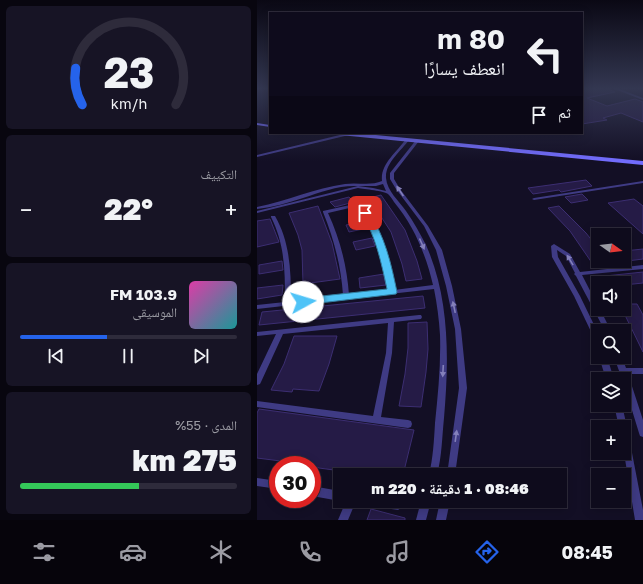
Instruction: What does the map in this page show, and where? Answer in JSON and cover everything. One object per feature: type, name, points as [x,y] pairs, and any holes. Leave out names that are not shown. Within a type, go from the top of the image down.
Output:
[{"type":"main road","points":[[257,120],[269,122]]},
{"type":"main road","points":[[257,124],[269,126]]},
{"type":"main road","points":[[348,134],[643,163]]},
{"type":"main road","points":[[391,134],[643,158]]},
{"type":"street","points":[[257,152],[324,138],[334,134]]},
{"type":"street","points":[[257,156],[348,134]]},
{"type":"street","points":[[407,140],[386,169],[384,176],[390,193],[403,210],[419,236],[429,259],[440,299],[444,344],[441,409],[434,468]]},
{"type":"street","points":[[417,141],[392,173],[392,179],[426,226],[439,250],[449,286],[458,329],[463,388],[452,468]]},
{"type":"street","points":[[257,208],[343,185],[361,183],[377,185],[385,182]]},
{"type":"street","points":[[534,199],[643,182]]},
{"type":"street","points":[[257,212],[358,187],[390,193]]},
{"type":"street","points":[[346,297],[343,261],[335,234],[325,212],[359,204],[371,223],[384,252],[392,292]]},
{"type":"street","points":[[273,217],[278,225],[286,252],[288,303]]},
{"type":"street","points":[[591,325],[577,296],[555,257],[554,246],[568,255],[604,324]]},
{"type":"street","points":[[577,274],[643,267]]},
{"type":"street","points":[[257,307],[437,287]]},
{"type":"street","points":[[257,334],[419,317]]},
{"type":"street","points":[[376,420],[389,352],[391,320]]},
{"type":"street","points":[[257,382],[280,332]]},
{"type":"street","points":[[620,364],[642,430]]},
{"type":"street","points":[[623,371],[643,371]]},
{"type":"street","points":[[257,404],[408,424]]},
{"type":"street","points":[[629,460],[640,520]]},
{"type":"street","points":[[257,482],[269,484]]},
{"type":"street","points":[[321,493],[333,495]]},
{"type":"street","points":[[343,520],[348,508]]},
{"type":"street","points":[[421,520],[424,508]]},
{"type":"street","points":[[441,520],[444,508]]},
{"type":"building","points":[[583,112],[643,112],[643,122],[621,113],[603,118],[607,120],[583,124]]},
{"type":"building","points":[[586,180],[592,186],[561,192],[559,190],[533,194],[528,188]]},
{"type":"building","points":[[582,194],[588,200],[571,203],[565,197]]},
{"type":"building","points":[[381,195],[405,230],[422,279],[406,281],[391,232],[369,198]]},
{"type":"building","points":[[349,197],[354,202],[335,207],[330,202]]},
{"type":"building","points":[[634,199],[643,206],[643,234],[608,203]]},
{"type":"building","points":[[318,206],[332,243],[340,279],[303,284],[302,250],[289,213]]},
{"type":"building","points":[[559,206],[586,233],[591,239],[591,262],[570,231],[548,208]]},
{"type":"building","points":[[270,219],[279,242],[257,247],[257,221]]},
{"type":"building","points":[[365,221],[368,228],[349,232],[346,225]]},
{"type":"building","points":[[372,238],[375,246],[356,250],[353,242]]},
{"type":"building","points":[[643,249],[643,259],[631,260],[631,250]]},
{"type":"building","points":[[282,261],[283,270],[259,274],[259,265]]},
{"type":"building","points":[[643,272],[643,283],[631,284],[631,276],[605,276]]},
{"type":"building","points":[[384,274],[386,285],[360,288],[359,278]]},
{"type":"building","points":[[283,285],[282,295],[257,299],[257,288]]},
{"type":"building","points":[[423,296],[425,308],[259,325],[262,312]]},
{"type":"building","points":[[631,304],[637,304],[643,315],[643,352],[631,327],[631,324],[629,324],[625,316],[631,316]]},
{"type":"building","points":[[427,322],[428,349],[421,407],[399,406],[408,348],[408,323]]},
{"type":"building","points":[[294,336],[337,336],[319,391],[293,389],[292,392],[271,390],[284,364]]},
{"type":"building","points":[[259,409],[414,430],[405,468],[333,468],[333,470],[321,468],[321,456],[269,456],[269,460],[257,458],[257,413]]},
{"type":"building","points":[[371,509],[405,518],[405,520],[367,520]]},
{"type":"route","points":[[303,302],[392,292],[384,252],[365,213]]}]
